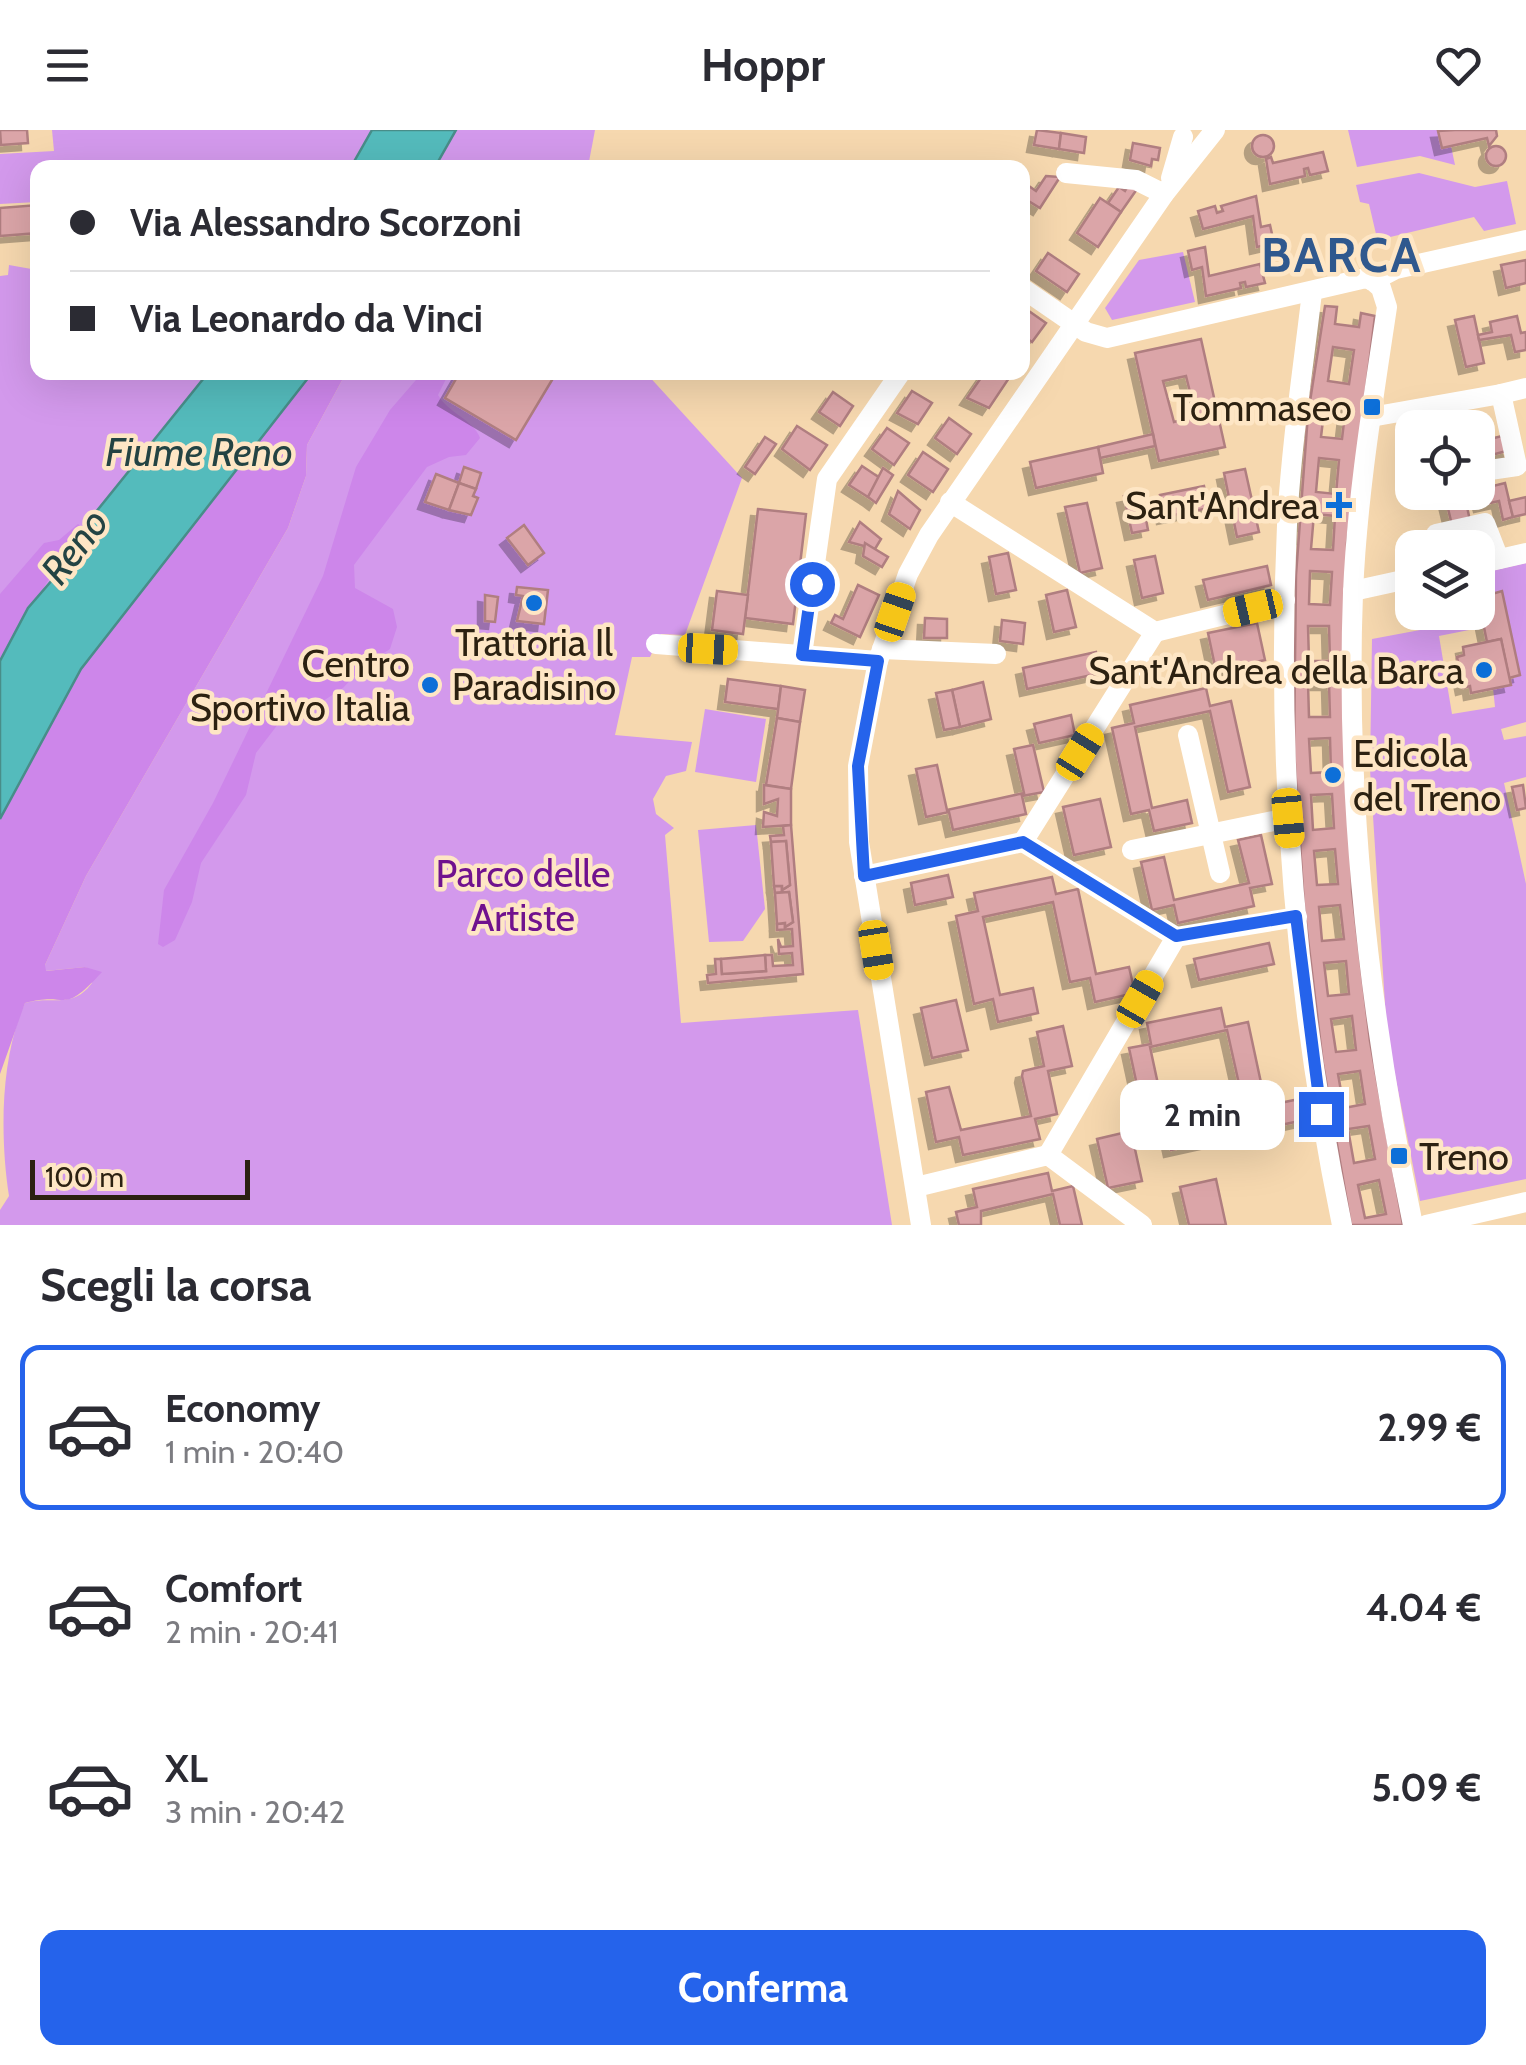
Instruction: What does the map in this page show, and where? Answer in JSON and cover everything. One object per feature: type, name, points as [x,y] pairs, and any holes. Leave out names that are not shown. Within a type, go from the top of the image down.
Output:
[{"type":"street","points":[[922,1225],[864,876],[858,766],[880,655],[908,574],[950,502],[1165,194],[1195,135]]},
{"type":"street","points":[[1066,174],[1136,180],[1165,194]]},
{"type":"street","points":[[1373,281],[1396,269],[1526,240]]},
{"type":"street","points":[[1030,294],[1074,324],[1107,338],[1366,278],[1382,288],[1387,307],[1370,418],[1353,591],[1352,697],[1365,910],[1385,1071],[1413,1225]]},
{"type":"street","points":[[1312,292],[1294,441],[1285,600],[1288,818],[1316,1086],[1342,1225]]},
{"type":"street","points":[[802,655],[827,479],[895,380]]},
{"type":"street","points":[[1370,418],[1526,388]]},
{"type":"street","points":[[1495,469],[1516,466],[1501,394]]},
{"type":"street","points":[[950,502],[1155,632]]},
{"type":"street","points":[[1456,530],[1485,524],[1487,530]]},
{"type":"street","points":[[1495,549],[1499,559]]},
{"type":"street","points":[[1495,560],[1526,553]]},
{"type":"street","points":[[1353,591],[1395,582]]},
{"type":"street","points":[[1023,842],[1155,632],[1285,600]]},
{"type":"street","points":[[656,644],[802,655],[996,654]]},
{"type":"street","points":[[1188,734],[1220,873]]},
{"type":"street","points":[[1132,850],[1288,818]]},
{"type":"street","points":[[864,876],[1023,842],[1176,936],[1296,916]]},
{"type":"street","points":[[916,1187],[1048,1156],[1176,936]]},
{"type":"street","points":[[1048,1156],[1142,1225]]},
{"type":"street","points":[[1426,1225],[1526,1202]]},
{"type":"green space","points":[[52,130],[372,130],[355,160],[30,160],[30,202],[0,204],[0,154],[54,151]]},
{"type":"green space","points":[[456,130],[595,130],[589,160],[439,160]]},
{"type":"green space","points":[[1348,130],[1443,130],[1438,132],[1442,148],[1451,146],[1455,165],[1420,156],[1357,167]]},
{"type":"green space","points":[[1419,173],[1475,187],[1507,181],[1516,224],[1484,231],[1474,217],[1386,238],[1376,234],[1369,204],[1360,202],[1356,185]]},
{"type":"green space","points":[[1183,252],[1195,302],[1112,320],[1105,308],[1139,260]]},
{"type":"green space","points":[[9,265],[30,269],[30,380],[202,380],[129,469],[0,661],[0,276],[8,275]]},
{"type":"green space","name":"Parco delle Artiste","points":[[342,380],[652,380],[742,478],[685,635],[661,634],[650,657],[632,657],[615,735],[692,742],[686,771],[666,776],[653,799],[656,814],[674,828],[665,835],[681,1023],[858,1010],[892,1225],[0,1225],[0,1210],[9,1196],[4,1098],[11,1048],[25,1003],[69,999],[92,983],[86,967],[45,971],[45,965],[86,876],[288,528],[306,476],[307,445]]},
{"type":"green space","points":[[1526,563],[1526,722],[1501,729],[1504,740],[1526,736],[1526,777],[1504,783],[1526,884],[1526,1179],[1420,1201],[1387,1035],[1370,769],[1372,639],[1420,630],[1469,630],[1439,636],[1452,714],[1495,707],[1493,688],[1520,675],[1502,592],[1495,593],[1495,570]]},
{"type":"green space","points":[[705,709],[766,719],[756,782],[695,772]]},
{"type":"green space","points":[[756,825],[765,909],[743,941],[709,942],[698,830]]},
{"type":"shaded area","points":[[307,380],[342,380],[307,445],[306,476],[288,528],[86,876],[45,965],[46,971],[85,967],[102,972],[71,999],[25,1003],[0,1074],[0,819],[81,669]]},
{"type":"shaded area","points":[[416,380],[446,380],[438,395],[480,438],[466,455],[449,457],[427,467],[354,565],[355,588],[393,609],[397,627],[390,649],[314,707],[285,715],[256,753],[246,795],[201,863],[192,902],[175,940],[163,947],[158,944],[164,890],[213,803],[323,576],[356,467],[390,410]]},
{"type":"shaded area","points":[[78,524],[83,528],[0,661],[0,594],[44,543],[59,540]]},
{"type":"water","points":[[372,130],[456,130],[439,160],[355,160]]},
{"type":"water","name":"Fiume Reno","points":[[202,380],[307,380],[81,669],[0,819],[0,661],[28,608],[53,579],[83,528]]},
{"type":"building","points":[[0,130],[27,130],[28,143],[1,145]]},
{"type":"building","points":[[1037,130],[1061,133],[1059,149],[1034,145]]},
{"type":"building","points":[[1496,130],[1497,136],[1489,146],[1487,138],[1442,148],[1438,131]]},
{"type":"building","points":[[1061,133],[1086,137],[1084,153],[1059,149]]},
{"type":"building","points":[[1263,135],[1271,138],[1271,154],[1263,157],[1255,154],[1252,146],[1255,138]]},
{"type":"building","points":[[1133,143],[1160,148],[1158,160],[1152,159],[1151,166],[1130,160]]},
{"type":"building","points":[[1496,146],[1506,156],[1496,166],[1486,156]]},
{"type":"building","points":[[1323,152],[1328,171],[1310,175],[1308,168],[1304,169],[1305,176],[1270,184],[1266,159],[1271,157],[1273,163]]},
{"type":"building","points":[[1046,176],[1060,177],[1040,208],[1030,202],[1030,187],[1036,191]]},
{"type":"building","points":[[1129,184],[1137,189],[1121,212],[1108,203],[1119,187],[1125,191]]},
{"type":"building","points":[[1256,196],[1261,227],[1270,225],[1274,243],[1257,247],[1253,216],[1203,229],[1198,211],[1215,206],[1217,213],[1223,211],[1221,206]]},
{"type":"building","points":[[1100,198],[1121,212],[1098,247],[1077,233]]},
{"type":"building","points":[[30,206],[30,234],[0,236],[0,208]]},
{"type":"building","points":[[1205,247],[1209,276],[1260,264],[1265,283],[1246,287],[1245,282],[1240,283],[1241,288],[1206,296],[1202,267],[1192,270],[1188,251]]},
{"type":"building","points":[[1048,253],[1079,274],[1067,292],[1036,271]]},
{"type":"building","points":[[1526,260],[1526,283],[1506,288],[1501,265]]},
{"type":"building","points":[[1325,306],[1337,307],[1335,324],[1359,327],[1361,313],[1375,316],[1347,543],[1352,891],[1370,1041],[1403,1225],[1351,1225],[1323,1064],[1304,906],[1294,749],[1296,575],[1308,414]],"holes":[[[1333,347],[1354,350],[1349,384],[1328,381]],[[1325,403],[1346,405],[1342,439],[1321,437]],[[1319,458],[1339,460],[1336,494],[1316,492]],[[1314,514],[1335,516],[1333,550],[1311,549]],[[1310,571],[1332,572],[1330,605],[1309,604]],[[1308,626],[1329,626],[1330,661],[1309,661]],[[1308,683],[1329,683],[1330,717],[1309,717]],[[1330,738],[1331,772],[1311,773],[1309,739]],[[1332,794],[1334,828],[1313,830],[1311,795]],[[1335,849],[1338,884],[1317,885],[1314,851]],[[1340,905],[1344,939],[1322,941],[1319,907]],[[1346,961],[1349,994],[1328,996],[1324,963]],[[1352,1016],[1356,1050],[1336,1052],[1331,1019]],[[1360,1071],[1365,1104],[1344,1108],[1338,1074]],[[1369,1126],[1375,1159],[1354,1163],[1348,1129]],[[1379,1180],[1386,1214],[1365,1218],[1358,1185]]]},
{"type":"building","points":[[1030,312],[1046,323],[1030,341]]},
{"type":"building","points":[[1474,316],[1484,363],[1466,367],[1455,320]]},
{"type":"building","points":[[1517,316],[1521,333],[1526,332],[1526,350],[1515,352],[1511,335],[1479,340],[1478,335],[1492,332],[1490,322]]},
{"type":"building","points":[[1201,339],[1225,447],[1159,461],[1135,353]],"holes":[[[1186,376],[1196,416],[1174,422],[1163,381]]]},
{"type":"building","points":[[455,380],[552,380],[516,440],[445,398]]},
{"type":"building","points":[[979,380],[1008,380],[989,408],[967,398]]},
{"type":"building","points":[[912,391],[932,403],[918,424],[897,413]]},
{"type":"building","points":[[833,392],[853,406],[840,426],[819,412]]},
{"type":"building","points":[[949,418],[971,434],[957,454],[935,438]]},
{"type":"building","points":[[797,426],[827,445],[810,470],[782,449]]},
{"type":"building","points":[[887,428],[909,443],[894,465],[872,449]]},
{"type":"building","points":[[1153,434],[1155,446],[1100,458],[1098,447]]},
{"type":"building","points":[[1506,435],[1510,450],[1495,454],[1495,438]]},
{"type":"building","points":[[765,437],[776,444],[755,474],[745,467]]},
{"type":"building","points":[[1098,447],[1103,473],[1036,488],[1030,462]]},
{"type":"building","points":[[923,452],[948,469],[933,492],[908,475]]},
{"type":"building","points":[[862,466],[880,478],[868,497],[849,485]]},
{"type":"building","points":[[464,467],[481,473],[476,489],[459,483]]},
{"type":"building","points":[[883,468],[893,475],[876,503],[868,497]]},
{"type":"building","points":[[1245,469],[1259,532],[1237,537],[1224,473]]},
{"type":"building","points":[[436,474],[459,483],[449,510],[425,502]]},
{"type":"building","points":[[459,483],[476,489],[473,496],[478,498],[471,515],[449,510]]},
{"type":"building","points":[[1505,483],[1513,517],[1503,520],[1499,501],[1495,502],[1495,485]]},
{"type":"building","points":[[1204,486],[1209,508],[1164,517],[1163,510],[1145,514],[1148,530],[1132,533],[1124,496],[1140,493],[1144,507],[1162,503],[1160,495]]},
{"type":"building","points":[[898,491],[920,510],[910,529],[889,514]]},
{"type":"building","points":[[1526,497],[1526,514],[1513,517],[1509,501]]},
{"type":"building","points":[[1087,503],[1102,568],[1080,573],[1065,507]]},
{"type":"building","points":[[758,509],[806,514],[793,624],[745,618]]},
{"type":"building","points":[[1448,510],[1468,510],[1470,521],[1452,525]]},
{"type":"building","points":[[860,522],[881,539],[875,549],[849,542]]},
{"type":"building","points":[[524,525],[544,553],[528,565],[507,538]]},
{"type":"building","points":[[865,543],[888,557],[882,567],[863,556]]},
{"type":"building","points":[[1008,553],[1016,590],[996,594],[989,557]]},
{"type":"building","points":[[1155,556],[1163,593],[1142,598],[1134,560]]},
{"type":"building","points":[[1267,566],[1271,585],[1208,600],[1203,580]]},
{"type":"building","points":[[858,585],[879,595],[860,637],[831,623],[835,615],[843,619]]},
{"type":"building","points":[[517,587],[548,590],[544,624],[517,621],[523,596],[516,595]]},
{"type":"building","points":[[1067,590],[1076,627],[1054,632],[1046,595]]},
{"type":"building","points":[[717,591],[748,595],[743,634],[712,630]]},
{"type":"building","points":[[1502,591],[1520,675],[1509,678],[1501,639],[1487,642],[1485,630],[1495,630],[1495,593]]},
{"type":"building","points":[[485,595],[498,597],[495,622],[485,621]]},
{"type":"building","points":[[925,618],[947,619],[947,638],[924,638]]},
{"type":"building","points":[[1002,620],[1025,623],[1023,644],[1000,641]]},
{"type":"building","points":[[1257,623],[1265,660],[1216,671],[1208,633]]},
{"type":"building","name":"Sant'Andrea della Barca","points":[[1501,639],[1511,685],[1471,693],[1470,686],[1463,688],[1457,657],[1464,655],[1463,647]]},
{"type":"building","points":[[1096,652],[1101,673],[1027,689],[1023,668]]},
{"type":"building","points":[[728,679],[781,686],[778,709],[725,702]]},
{"type":"building","points":[[983,682],[991,719],[960,727],[952,690]]},
{"type":"building","points":[[781,686],[805,690],[800,722],[777,718]]},
{"type":"building","points":[[1206,688],[1210,706],[1231,701],[1250,787],[1228,792],[1210,711],[1135,727],[1152,808],[1187,800],[1192,823],[1154,831],[1149,810],[1131,814],[1112,728],[1134,723],[1130,705]]},
{"type":"building","points":[[952,690],[960,727],[944,730],[936,693]]},
{"type":"building","points":[[1071,715],[1075,735],[1039,743],[1034,724]]},
{"type":"building","points":[[777,718],[800,722],[791,789],[766,785]]},
{"type":"building","points":[[1033,745],[1044,792],[1022,796],[1026,814],[953,830],[949,812],[926,817],[916,769],[937,765],[947,810],[1024,793],[1014,749]]},
{"type":"building","points":[[764,785],[791,789],[791,825],[763,827],[764,812],[777,816],[778,799],[764,804]]},
{"type":"building","points":[[1523,785],[1526,808],[1517,810],[1512,787]]},
{"type":"building","points":[[1100,799],[1111,847],[1074,855],[1063,807]]},
{"type":"building","points":[[791,825],[803,974],[708,983],[707,975],[716,974],[715,959],[721,959],[722,974],[766,971],[765,955],[772,955],[773,966],[793,965],[792,953],[779,954],[778,939],[781,947],[793,946],[792,929],[777,930],[777,924],[785,923],[785,927],[793,922],[789,892],[775,893],[774,886],[782,886],[782,890],[790,885],[786,841],[771,842],[770,836],[784,835],[783,826]]},
{"type":"building","points":[[1261,835],[1272,884],[1250,888],[1254,906],[1178,923],[1174,905],[1152,910],[1141,862],[1164,857],[1174,900],[1249,883],[1238,840]]},
{"type":"building","points":[[786,841],[790,885],[782,890],[782,886],[774,886],[771,842]]},
{"type":"building","points":[[948,875],[953,897],[915,905],[911,883]]},
{"type":"building","points":[[1052,877],[1056,894],[1078,889],[1096,974],[1129,967],[1135,993],[1095,1002],[1090,978],[1070,982],[1053,902],[983,917],[1000,995],[1033,988],[1038,1013],[998,1022],[993,999],[974,1004],[956,916],[978,911],[974,893]]},
{"type":"building","points":[[789,892],[793,922],[785,927],[785,923],[777,924],[775,893]]},
{"type":"building","points":[[1269,943],[1274,964],[1199,980],[1194,959]]},
{"type":"building","points":[[765,955],[766,971],[722,974],[721,959]]},
{"type":"building","points":[[956,1000],[968,1050],[932,1058],[921,1008]]},
{"type":"building","points":[[1221,1008],[1225,1027],[1248,1022],[1266,1106],[1299,1099],[1304,1120],[1267,1128],[1262,1107],[1245,1111],[1227,1030],[1150,1047],[1167,1126],[1202,1119],[1207,1142],[1171,1150],[1166,1127],[1147,1132],[1129,1048],[1151,1044],[1147,1023]]},
{"type":"building","points":[[1063,1026],[1072,1066],[1048,1071],[1057,1114],[1035,1119],[1040,1139],[963,1155],[959,1137],[936,1142],[926,1092],[949,1087],[961,1130],[1031,1116],[1023,1071],[1044,1066],[1037,1032]]},
{"type":"building","points":[[1131,1131],[1142,1181],[1108,1188],[1097,1139]]},
{"type":"building","points":[[1048,1173],[1052,1191],[1073,1186],[1082,1225],[1060,1225],[1053,1194],[981,1211],[981,1225],[959,1225],[956,1212],[977,1207],[973,1189]]},
{"type":"building","points":[[1216,1179],[1226,1225],[1189,1225],[1180,1187]]},
{"type":"place","name":"Tommaseo","points":[[1372,407]]},
{"type":"place","name":"Sant'Andrea","points":[[1339,505]]},
{"type":"place","name":"Trattoria Il Paradisino","points":[[534,603]]},
{"type":"place","name":"Sant'Andrea della Barca","points":[[1484,670]]},
{"type":"place","name":"Centro Sportivo Italia","points":[[430,685]]},
{"type":"place","name":"Edicola del Treno","points":[[1333,775]]},
{"type":"place","name":"Treno","points":[[1399,1156]]},
{"type":"district","name":"BARCA","points":[[1342,255]]},
{"type":"route","points":[[812,584],[802,655],[878,661],[858,766],[859,842],[864,876],[1023,842],[1176,936],[1296,916],[1321,1114]]},
{"type":"water label","name":"Reno","points":[[74,546]]}]
